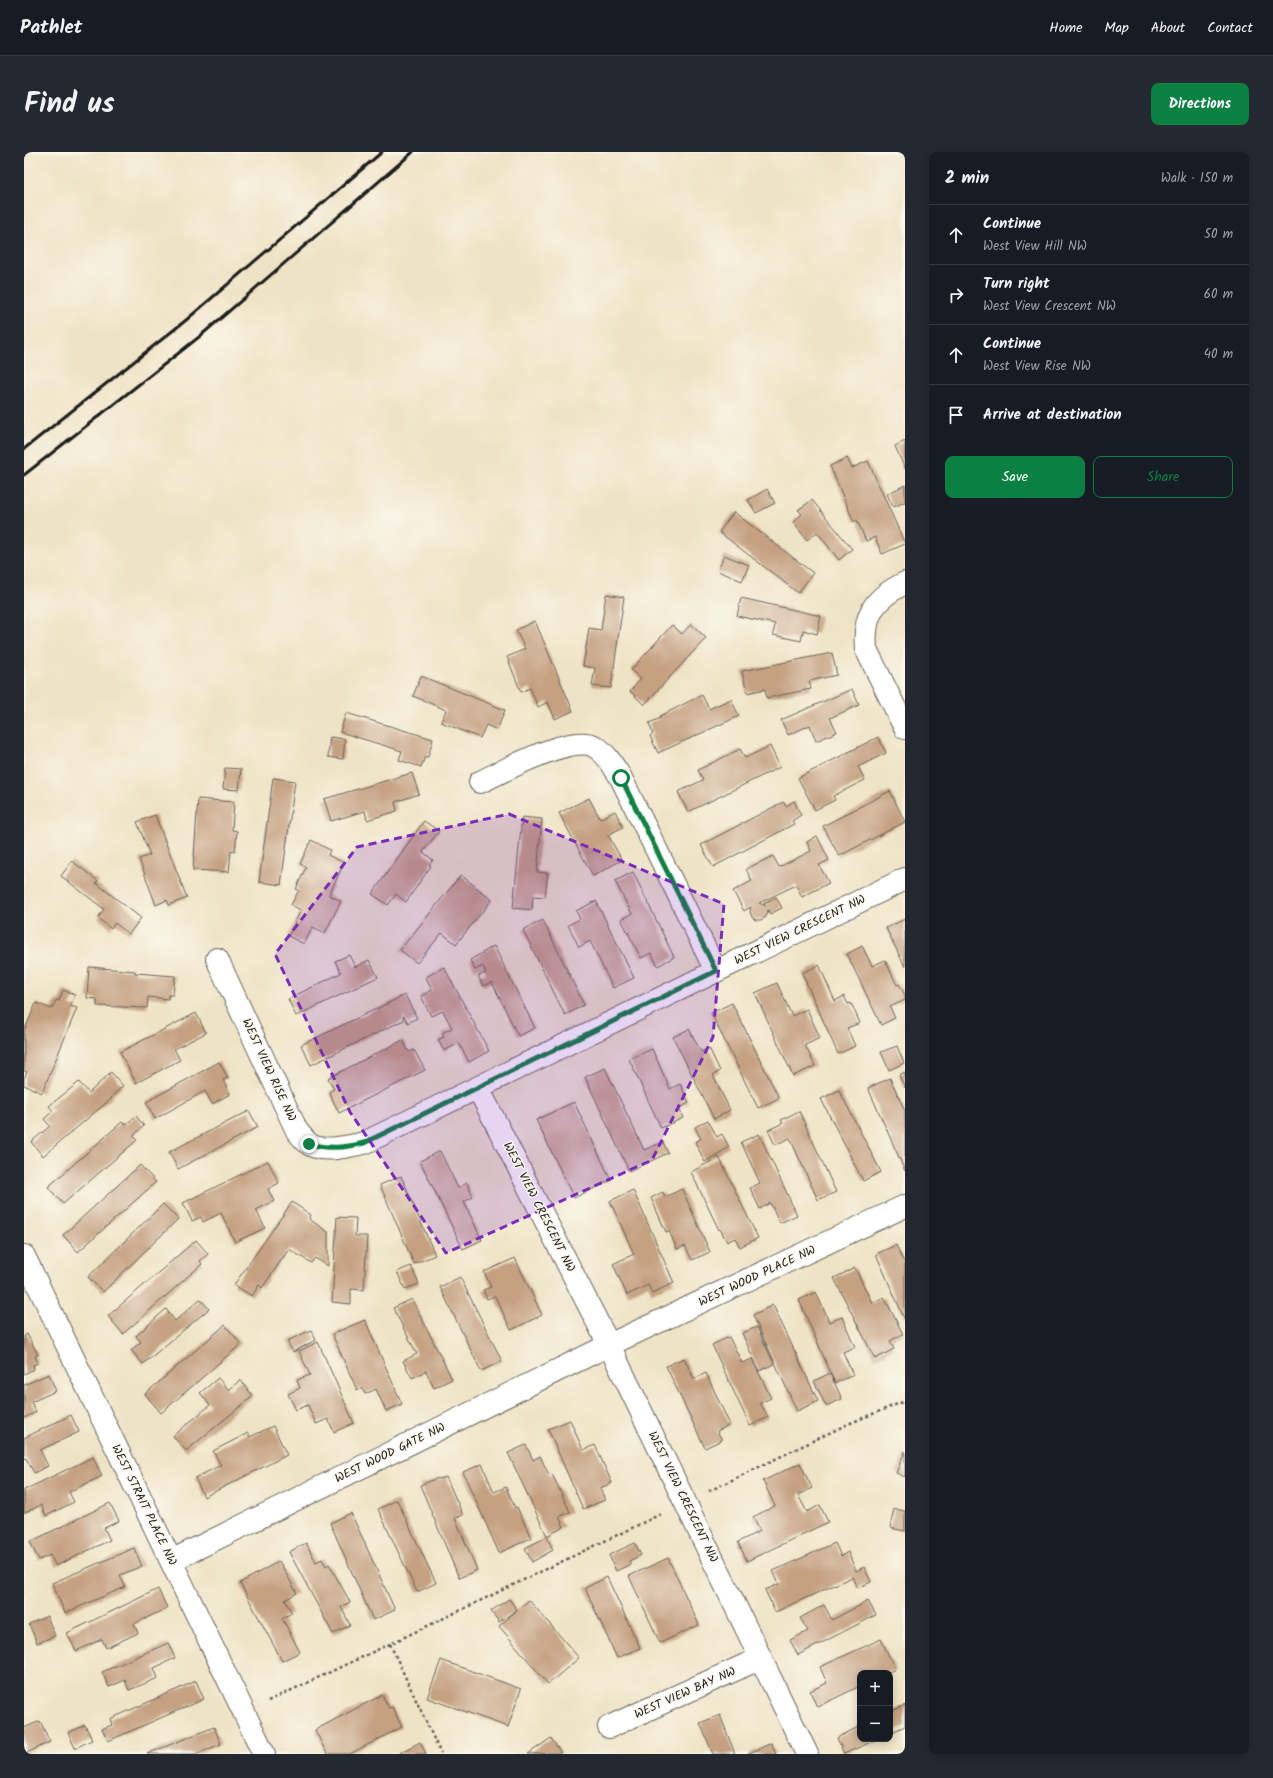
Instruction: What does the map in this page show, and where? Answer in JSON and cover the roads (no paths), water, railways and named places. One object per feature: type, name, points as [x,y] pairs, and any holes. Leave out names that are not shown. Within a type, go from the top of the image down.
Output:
[{"type":"street","points":[[905,583],[876,602],[870,611],[865,635],[866,649],[905,728]]},
{"type":"street","points":[[480,782],[556,747],[576,744],[592,745],[604,753],[621,778],[716,971]]},
{"type":"street","name":"WEST VIEW CRESCENT NW","points":[[807,1754],[609,1346],[478,1088],[905,879]]},
{"type":"street","name":"WEST VIEW RISE NW","points":[[217,959],[297,1131],[309,1144],[324,1148],[342,1148],[364,1143],[478,1088]]},
{"type":"street","name":"WEST WOOD PLACE NW","points":[[609,1346],[905,1206]]},
{"type":"street","name":"WEST STRAIT PLACE NW","points":[[24,1256],[264,1754]]},
{"type":"street","name":"WEST WOOD GATE NW","points":[[171,1561],[609,1346]]},
{"type":"street","name":"WEST VIEW BAY NW","points":[[609,1727],[761,1658]]},
{"type":"railway","points":[[24,449],[185,321],[382,152]]},
{"type":"railway","points":[[24,475],[199,337],[413,152]]}]
